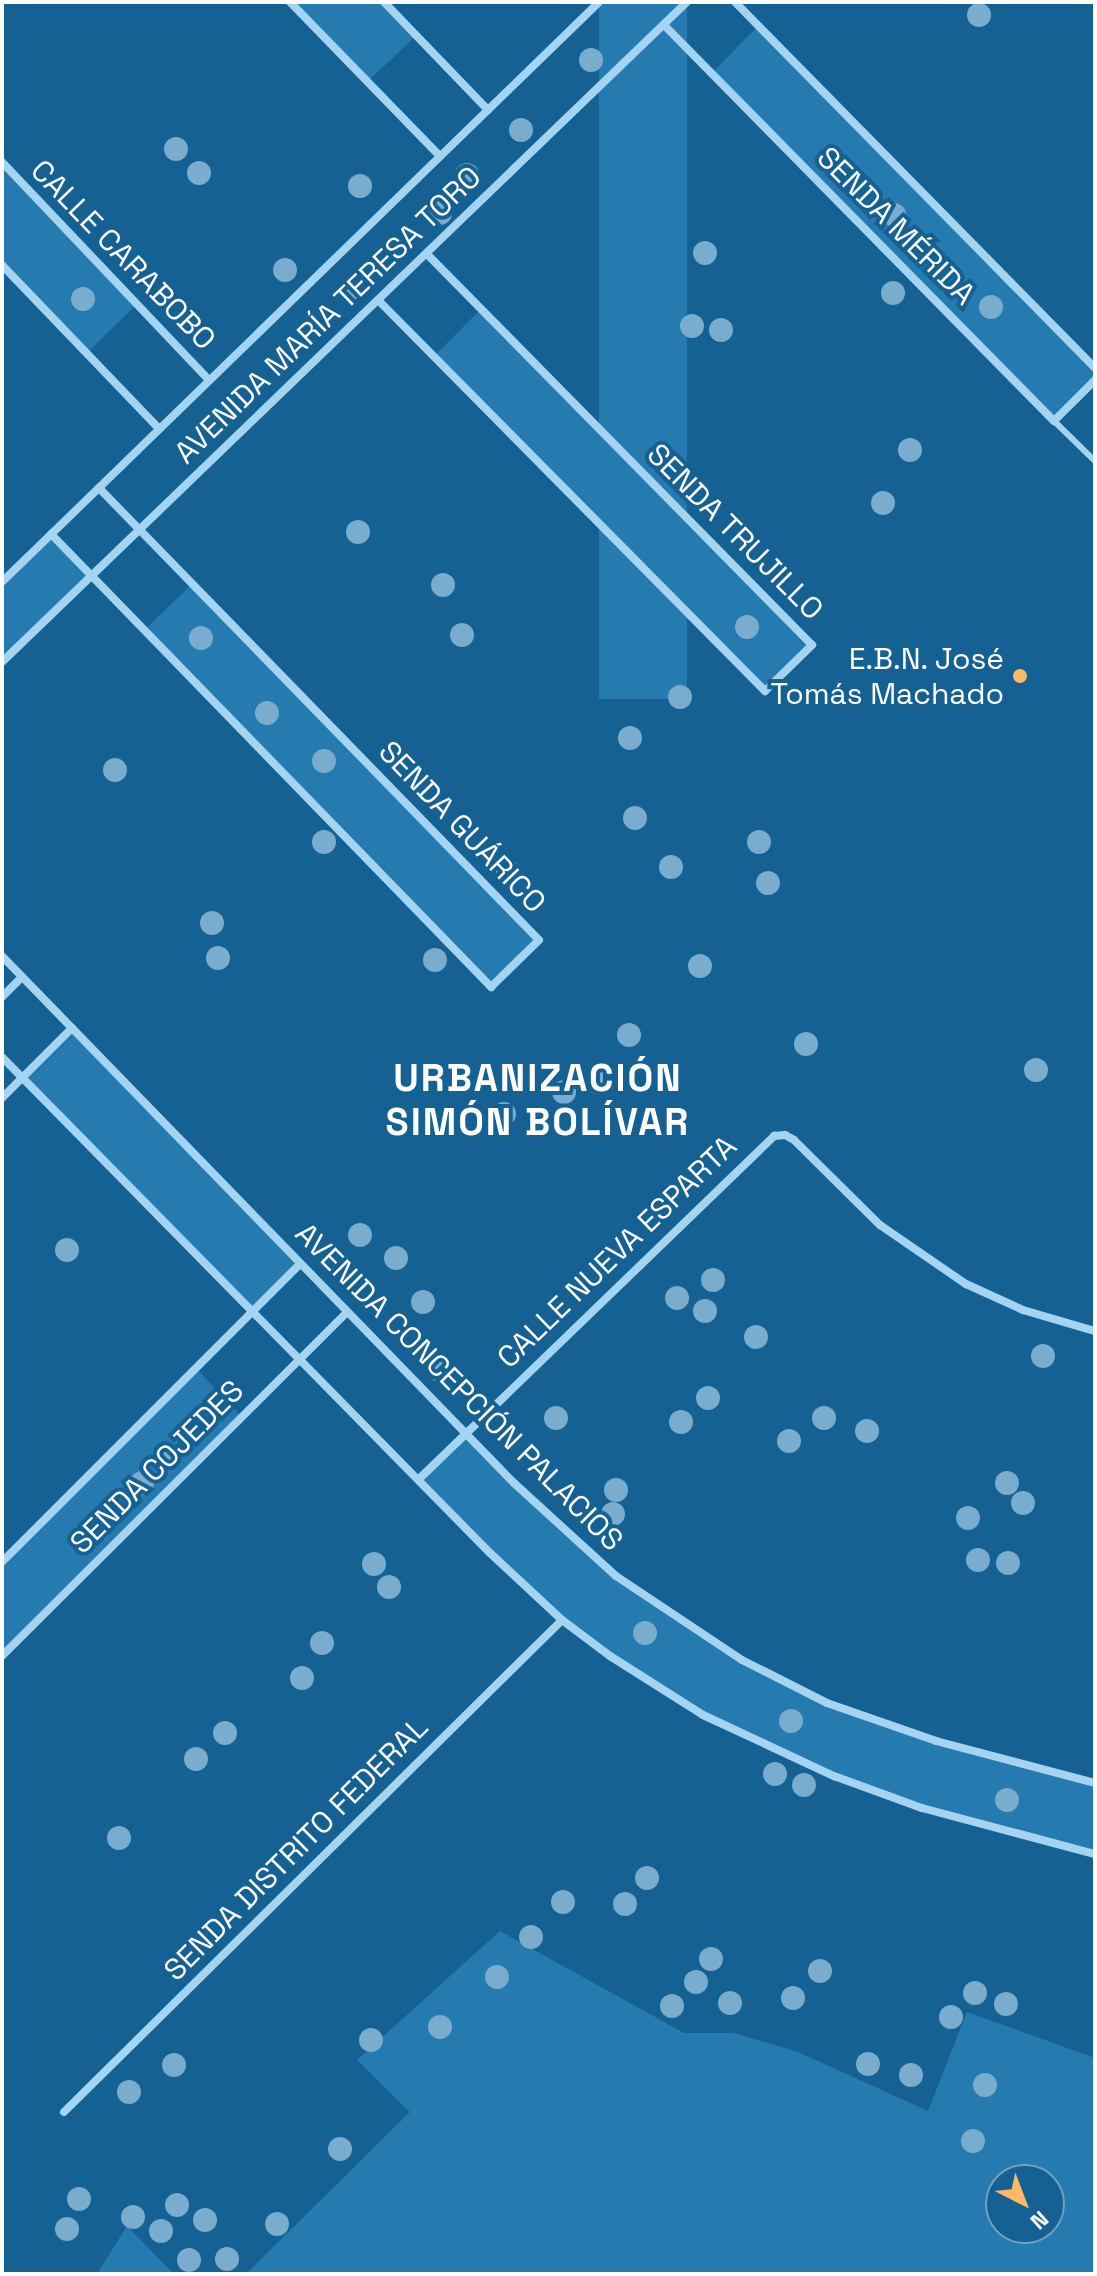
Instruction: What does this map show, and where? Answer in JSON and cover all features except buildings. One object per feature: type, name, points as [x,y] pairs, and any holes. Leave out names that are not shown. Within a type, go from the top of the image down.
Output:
[{"type":"street","points":[[290,2],[440,156]]},
{"type":"street","points":[[384,2],[488,110]]},
{"type":"street","name":"AVENIDA MARÍA TERESA TORO","points":[[2,582],[599,2]]},
{"type":"street","name":"AVENIDA MARÍA TERESA TORO","points":[[2,662],[687,2]]},
{"type":"street","name":"SENDA MÉRIDA","points":[[735,2],[1095,368]]},
{"type":"street","name":"SENDA MÉRIDA","points":[[664,25],[1054,421]]},
{"type":"street","name":"CALLE CARABOBO","points":[[2,162],[209,380]]},
{"type":"street","name":"SENDA TRUJILLO","points":[[379,301],[765,691],[812,645],[427,254]]},
{"type":"street","points":[[2,265],[159,429]]},
{"type":"street","points":[[1054,421],[1095,380]]},
{"type":"street","name":"SENDA GUÁRICO","points":[[51,534],[491,987],[539,940],[99,488]]},
{"type":"street","name":"AVENIDA CONCEPCIÓN PALACIOS","points":[[2,956],[524,1493],[616,1576],[691,1629],[754,1667],[870,1720],[936,1741],[1095,1783]]},
{"type":"street","points":[[2,997],[22,977]]},
{"type":"street","points":[[2,1098],[72,1028]]},
{"type":"street","points":[[2,1057],[490,1553],[562,1620],[610,1656],[703,1715],[790,1758],[922,1808],[1095,1854]]},
{"type":"street","name":"CALLE NUEVA ESPARTA","points":[[419,1479],[763,1143],[774,1136],[785,1135],[880,1225],[926,1260],[966,1284],[1023,1310],[1095,1331]]},
{"type":"street","name":"SENDA COJEDES","points":[[2,1562],[300,1264]]},
{"type":"street","name":"SENDA COJEDES","points":[[2,1656],[347,1312]]},
{"type":"street","name":"SENDA DISTRITO FEDERAL","points":[[64,2112],[562,1620]]},
{"type":"lane","points":[[1054,421],[1095,461]]},
{"type":"shaded area","points":[[290,2],[384,2],[416,36],[367,82]]},
{"type":"shaded area","points":[[599,2],[687,2],[687,699],[599,699]]},
{"type":"shaded area","points":[[758,26],[1095,367],[1095,380],[1054,421],[712,73]]},
{"type":"shaded area","points":[[2,162],[137,304],[87,353],[2,265]]},
{"type":"shaded area","points":[[481,309],[815,643],[768,689],[434,356]]},
{"type":"shaded area","points":[[51,534],[92,576],[2,662],[2,582]]},
{"type":"shaded area","points":[[192,584],[537,942],[490,987],[145,630]]},
{"type":"shaded area","points":[[72,1028],[300,1264],[249,1313],[22,1077]]},
{"type":"shaded area","points":[[196,1368],[242,1417],[2,1656],[2,1562]]},
{"type":"shaded area","points":[[466,1434],[588,1552],[742,1660],[870,1720],[1095,1783],[1095,1854],[879,1794],[703,1715],[562,1620],[419,1479]]},
{"type":"shaded area","points":[[500,1931],[684,2033],[734,2033],[798,2052],[928,2111],[967,2012],[1095,2058],[1095,2274],[246,2274],[410,2112],[357,2060]]},
{"type":"shaded area","points":[[127,2226],[174,2274],[97,2274]]},
{"type":"place","name":"E.B.N. José Tomás Machado","points":[[1020,676]]},
{"type":"district","name":"URBANIZACIÓN SIMÓN BOLÍVAR","points":[[538,1101]]}]
